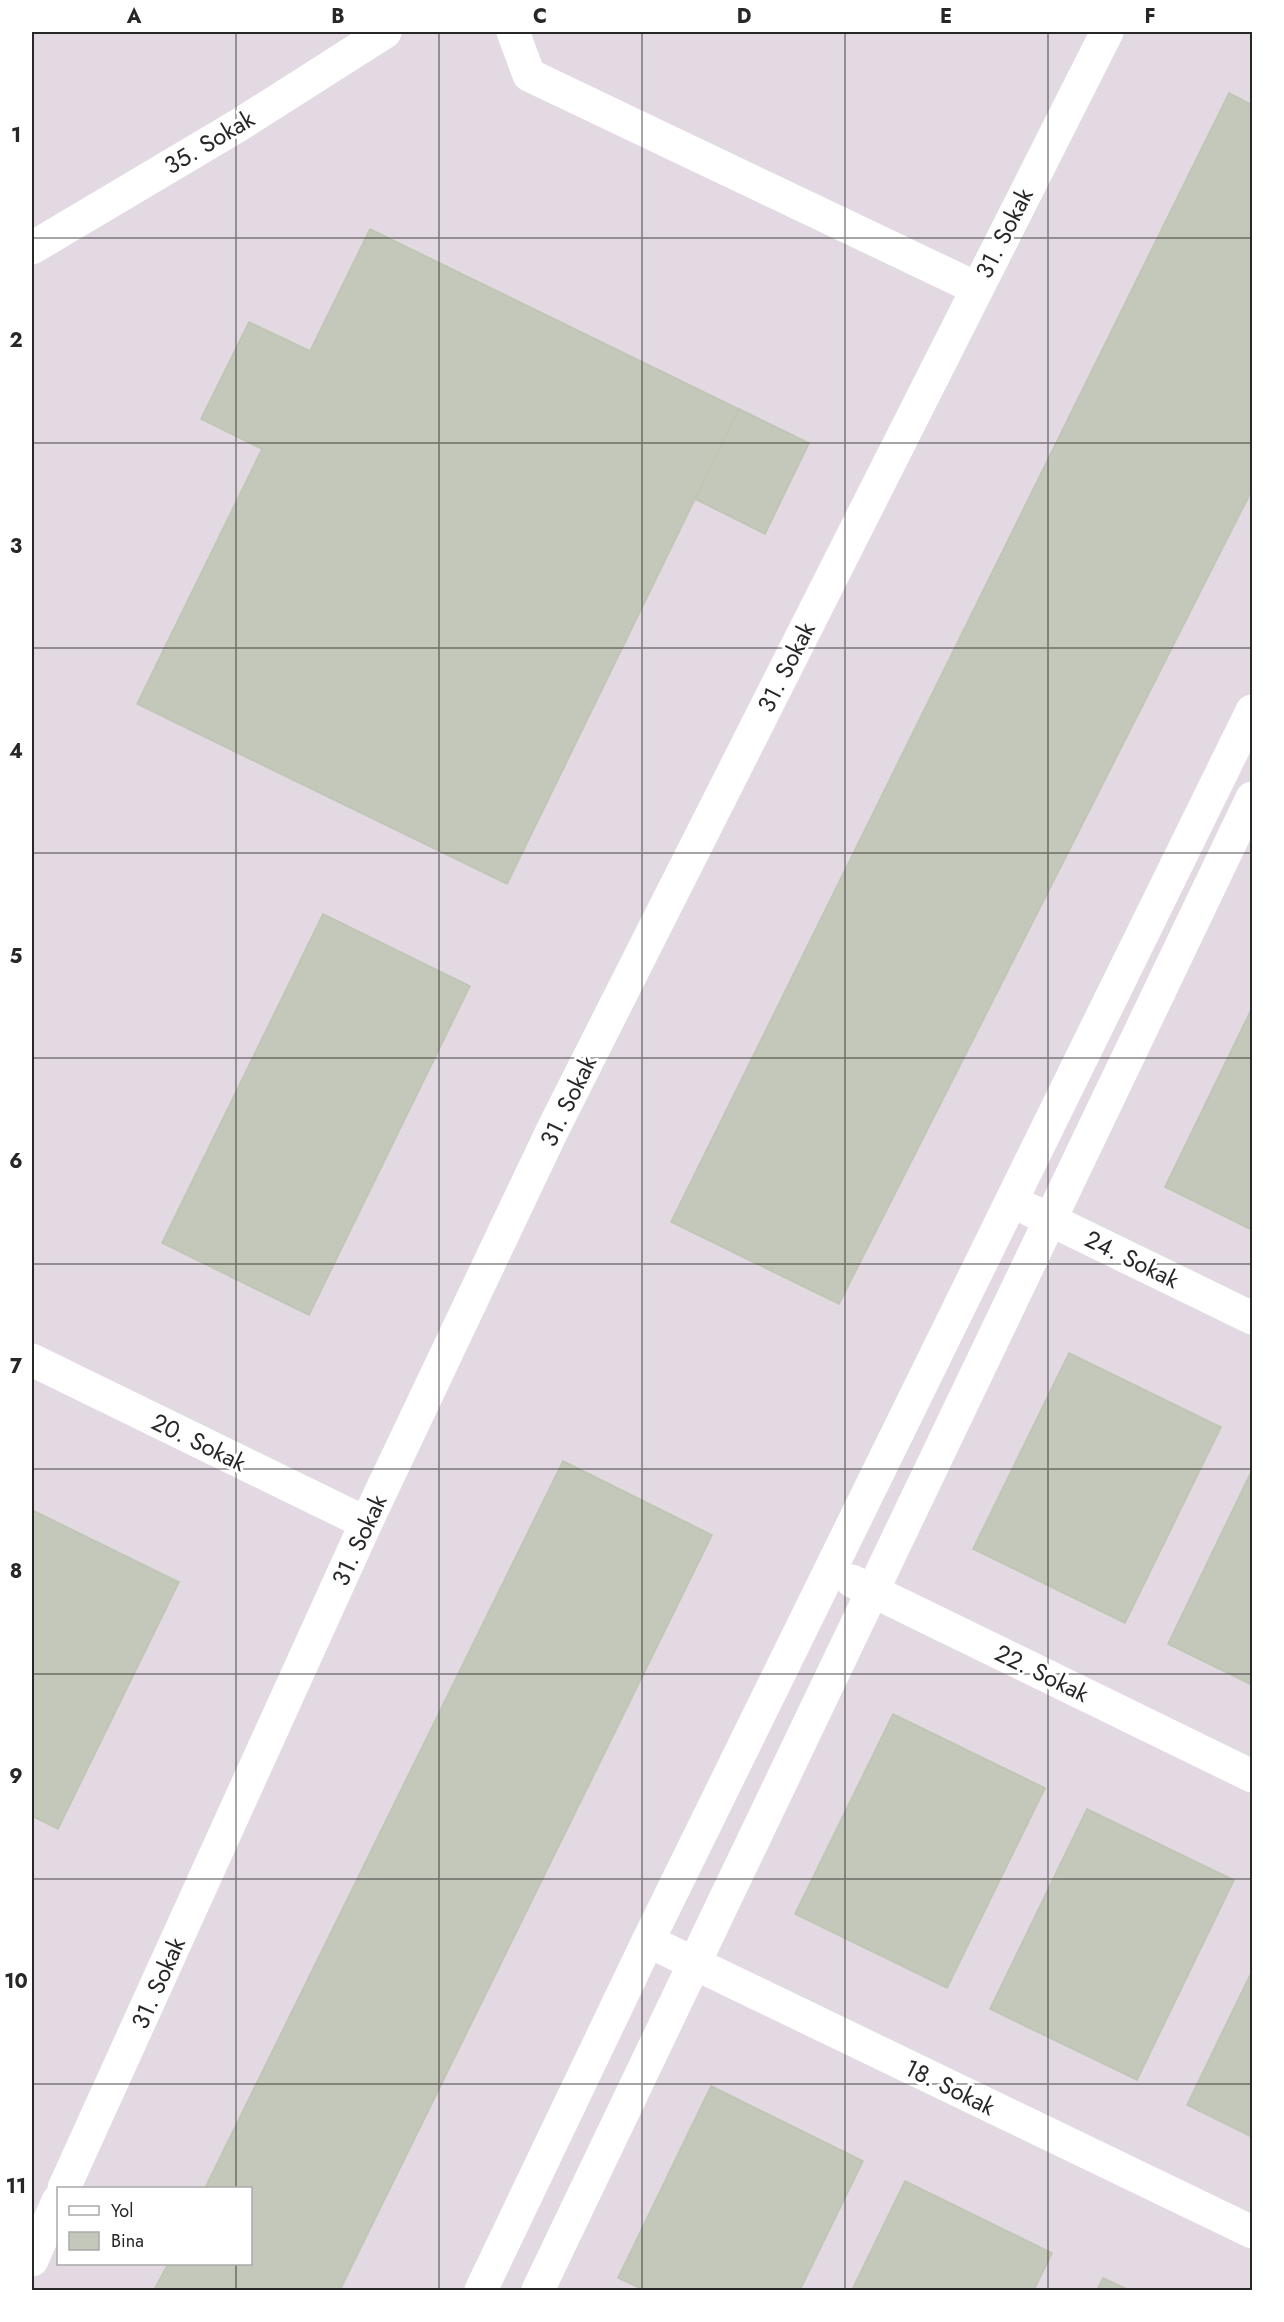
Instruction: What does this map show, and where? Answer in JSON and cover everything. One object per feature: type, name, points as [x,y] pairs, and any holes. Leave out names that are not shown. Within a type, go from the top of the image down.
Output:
[{"type":"street","name":"35. Sokak","points":[[32,248],[239,125],[385,32]]},
{"type":"street","points":[[513,32],[529,75],[976,288]]},
{"type":"street","name":"31. Sokak","points":[[64,2187],[366,1523],[558,1119],[1107,32]]},
{"type":"street","points":[[481,2290],[648,1941],[1252,711]]},
{"type":"street","points":[[538,2290],[1051,1220],[1240,857],[1252,798]]},
{"type":"street","points":[[1192,833],[1240,857]]},
{"type":"street","name":"24. Sokak","points":[[1011,1200],[1252,1318]]},
{"type":"street","name":"20. Sokak","points":[[32,1360],[366,1523]]},
{"type":"street","name":"22. Sokak","points":[[831,1571],[1252,1776]]},
{"type":"street","name":"18. Sokak","points":[[648,1941],[1252,2232]]},
{"type":"street","points":[[32,2260],[57,2203]]},
{"type":"shaded area","points":[[32,32],[1252,32],[1252,2290],[32,2290]]},
{"type":"building","points":[[1229,93],[1252,105],[1252,490],[839,1304],[671,1222]]},
{"type":"building","points":[[370,229],[739,409],[507,884],[137,704],[262,449],[201,419],[249,322],[310,351]]},
{"type":"building","points":[[739,409],[809,443],[765,534],[695,499]]},
{"type":"building","points":[[323,914],[470,986],[309,1315],[162,1243]]},
{"type":"building","points":[[1252,1008],[1252,1230],[1165,1187]]},
{"type":"building","points":[[1069,1353],[1221,1427],[1125,1623],[973,1549]]},
{"type":"building","points":[[563,1461],[712,1535],[340,2290],[154,2290],[167,2265],[252,2265],[252,2187],[205,2187]]},
{"type":"building","points":[[1252,1470],[1252,1685],[1168,1644]]},
{"type":"building","points":[[32,1510],[179,1582],[58,1829],[32,1816]]},
{"type":"building","points":[[893,1714],[1045,1788],[947,1988],[795,1914]]},
{"type":"building","points":[[1087,1809],[1234,1880],[1137,2080],[990,2009]]},
{"type":"building","points":[[1252,1971],[1252,2137],[1187,2105]]},
{"type":"building","points":[[711,2086],[863,2161],[800,2290],[644,2290],[618,2278]]},
{"type":"building","points":[[905,2181],[1052,2253],[1034,2290],[852,2290]]},
{"type":"building","points":[[1103,2278],[1129,2290],[1097,2290]]}]
